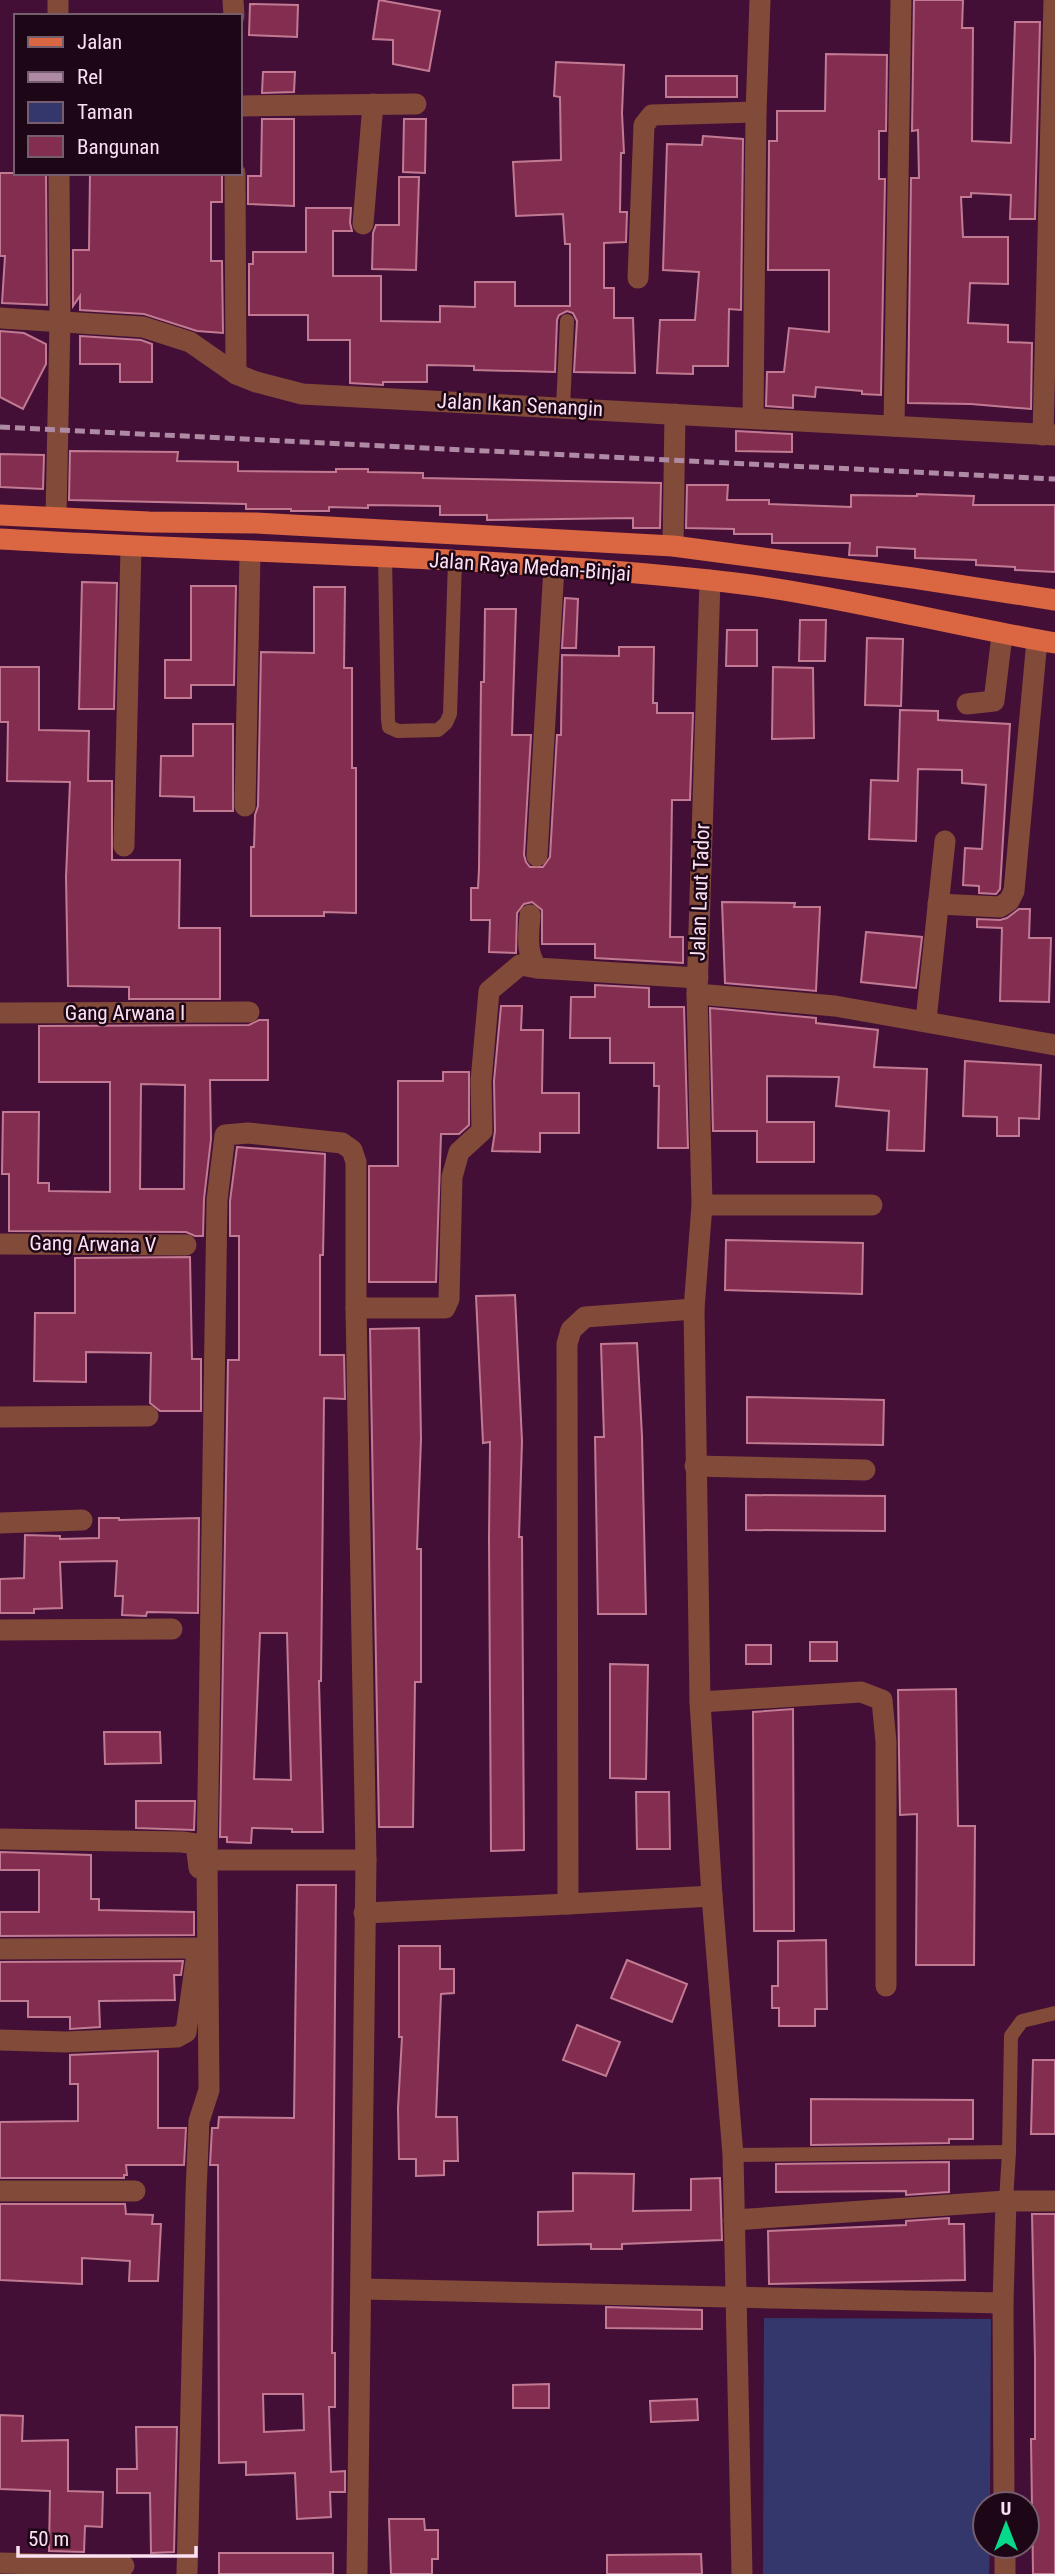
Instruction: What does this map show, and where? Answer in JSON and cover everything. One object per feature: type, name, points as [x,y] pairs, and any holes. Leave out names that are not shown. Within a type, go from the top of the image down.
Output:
[{"type":"main road","name":"Jalan Raya Medan-Binjai","points":[[0,514],[149,522],[256,523],[673,546],[1055,600]]},
{"type":"main road","points":[[140,547],[149,522]]},
{"type":"main road","name":"Jalan Raya Medan-Binjai","points":[[0,539],[455,561],[710,580],[914,614],[1002,635],[1046,642]]},
{"type":"street","points":[[753,417],[756,112],[760,0]]},
{"type":"street","points":[[894,426],[901,0]]},
{"type":"street","points":[[1049,435],[1054,0]]},
{"type":"street","points":[[363,224],[373,104]]},
{"type":"street","points":[[242,106],[416,104]]},
{"type":"street","points":[[638,278],[644,125],[652,115],[756,112]]},
{"type":"street","points":[[56,517],[60,320],[59,175]]},
{"type":"street","points":[[235,175],[236,373]]},
{"type":"street","name":"Jalan Ikan Senangin","points":[[0,318],[143,327],[190,342],[236,373],[256,382],[302,394],[1049,435]]},
{"type":"street","points":[[673,546],[675,414]]},
{"type":"street","points":[[124,846],[140,547]]},
{"type":"street","points":[[245,806],[250,552]]},
{"type":"street","points":[[537,856],[554,567]]},
{"type":"street","name":"Jalan Laut Tador","points":[[710,580],[698,986],[702,1205],[694,1309],[695,1466],[700,1702],[712,1896],[733,2155],[742,2574]]},
{"type":"street","points":[[967,704],[994,701],[1002,635]]},
{"type":"street","points":[[938,904],[1000,907],[1009,901],[1014,891],[1046,642]]},
{"type":"street","points":[[926,1020],[945,841]]},
{"type":"street","points":[[530,915],[528,948],[531,960],[537,968]]},
{"type":"street","points":[[356,1308],[445,1308],[449,1299],[452,1177],[459,1152],[482,1131],[481,1081],[489,991],[520,965],[698,986],[835,1006],[1055,1045]]},
{"type":"street","name":"Gang Arwana I","points":[[0,1013],[249,1012]]},
{"type":"street","points":[[187,2574],[196,2193],[200,2121],[209,2090],[207,1860],[216,1214],[225,1135],[248,1133],[342,1143],[352,1150],[356,1162],[366,1860],[357,2574]]},
{"type":"street","points":[[702,1205],[872,1205]]},
{"type":"street","name":"Gang Arwana V","points":[[0,1244],[186,1245]]},
{"type":"street","points":[[568,1904],[567,1344],[571,1330],[585,1317],[694,1309]]},
{"type":"street","points":[[0,1417],[148,1416]]},
{"type":"street","points":[[695,1466],[865,1470]]},
{"type":"street","points":[[0,1523],[82,1520]]},
{"type":"street","points":[[0,1630],[172,1629]]},
{"type":"street","points":[[700,1702],[861,1692],[882,1700],[886,1742],[886,1986]]},
{"type":"street","points":[[0,1839],[182,1842],[196,1844],[200,1856],[197,1948],[186,2032],[177,2037],[66,2042],[0,2040]]},
{"type":"street","points":[[207,1860],[366,1860]]},
{"type":"street","points":[[364,1913],[712,1896]]},
{"type":"street","points":[[0,1949],[197,1948]]},
{"type":"street","points":[[0,2191],[135,2191]]},
{"type":"street","points":[[1004,2490],[1003,2302],[1006,2201]]},
{"type":"street","points":[[734,2220],[1006,2201],[1055,2201]]},
{"type":"street","points":[[362,2289],[1003,2302]]},
{"type":"street","points":[[0,2563],[124,2566]]},
{"type":"lane","points":[[563,408],[568,321]]},
{"type":"lane","points":[[385,558],[388,720],[389,727],[398,731],[438,730],[446,723],[450,714],[455,561]]},
{"type":"lane","points":[[1006,2201],[1011,2036],[1022,2021],[1055,2013]]},
{"type":"lane","points":[[733,2155],[1009,2152]]},
{"type":"green space","points":[[764,2318],[991,2319],[990,2490],[971,2490],[971,2560],[990,2560],[989,2574],[763,2574]]},
{"type":"building","points":[[379,0],[440,11],[429,71],[393,64],[393,40],[373,39]]},
{"type":"building","points":[[914,0],[963,0],[962,28],[973,28],[972,141],[1011,143],[1015,22],[1040,22],[1035,219],[1010,219],[1011,195],[971,193],[971,197],[961,197],[963,237],[1008,237],[1008,284],[970,283],[968,323],[1008,325],[1008,342],[1032,343],[1031,409],[908,403],[911,178],[919,178],[918,130],[912,131]]},
{"type":"building","points":[[250,4],[298,5],[297,37],[249,35]]},
{"type":"building","points":[[826,54],[887,55],[886,131],[879,131],[879,179],[885,179],[881,395],[816,387],[815,397],[793,395],[793,408],[766,406],[767,372],[784,372],[789,328],[829,332],[829,270],[768,270],[769,141],[777,141],[777,111],[825,111]]},
{"type":"building","points":[[556,62],[624,65],[624,153],[621,153],[620,212],[627,212],[626,242],[604,243],[604,288],[614,288],[614,318],[633,318],[635,373],[574,372],[577,321],[573,313],[567,311],[559,315],[557,320],[555,372],[474,370],[474,366],[427,365],[427,382],[383,382],[383,385],[350,383],[350,340],[308,340],[308,315],[249,315],[249,264],[253,264],[253,252],[306,252],[306,208],[351,208],[352,231],[333,231],[333,276],[381,276],[381,321],[440,322],[440,306],[475,307],[475,282],[515,282],[515,306],[570,306],[570,244],[565,244],[563,214],[516,216],[513,162],[561,160],[560,97],[554,96]]},
{"type":"building","points":[[263,72],[295,72],[294,92],[262,93]]},
{"type":"building","points":[[666,76],[737,76],[737,97],[666,97]]},
{"type":"building","points":[[262,119],[294,119],[294,206],[248,204],[248,176],[261,176]]},
{"type":"building","points":[[404,119],[426,119],[425,173],[403,172]]},
{"type":"building","points":[[703,136],[743,139],[741,310],[729,309],[728,366],[693,366],[693,374],[657,373],[660,320],[695,320],[699,272],[663,270],[667,144],[702,145]]},
{"type":"building","points":[[0,173],[46,175],[47,305],[2,303],[5,256],[0,256]]},
{"type":"building","points":[[90,175],[222,175],[222,202],[211,202],[211,261],[222,261],[223,333],[197,331],[144,314],[80,310],[80,296],[73,306],[73,250],[89,250]]},
{"type":"building","points":[[399,177],[419,177],[416,270],[372,269],[373,233],[376,225],[399,225]]},
{"type":"building","points":[[0,331],[24,333],[46,344],[46,364],[23,409],[0,397]]},
{"type":"building","points":[[80,336],[141,340],[152,344],[152,382],[120,382],[120,364],[80,364]]},
{"type":"building","points":[[736,431],[792,434],[792,452],[736,451]]},
{"type":"building","points":[[70,451],[178,452],[177,461],[238,462],[238,471],[336,472],[336,469],[368,469],[368,472],[423,473],[423,478],[661,483],[660,528],[633,528],[633,518],[487,520],[487,515],[440,515],[440,506],[368,505],[368,508],[329,507],[329,511],[291,511],[246,509],[246,504],[69,500]]},
{"type":"building","points":[[0,454],[44,455],[43,489],[0,487]]},
{"type":"building","points":[[687,485],[728,485],[727,500],[769,500],[769,504],[851,507],[851,495],[917,494],[974,496],[973,505],[1055,505],[1055,572],[976,565],[976,560],[915,558],[915,549],[877,547],[877,556],[849,555],[850,543],[772,543],[772,534],[734,534],[734,529],[686,528]]},
{"type":"building","points":[[82,582],[117,583],[114,709],[79,709]]},
{"type":"building","points":[[191,586],[236,586],[234,685],[191,685],[191,698],[165,698],[165,660],[191,660]]},
{"type":"building","points":[[314,587],[345,587],[344,668],[352,668],[352,768],[356,768],[356,913],[251,916],[251,847],[254,847],[255,815],[258,806],[261,652],[314,653]]},
{"type":"building","points":[[565,598],[578,599],[576,648],[562,648]]},
{"type":"building","points":[[485,609],[516,609],[512,735],[531,735],[524,855],[530,867],[543,867],[550,857],[557,735],[561,735],[562,655],[619,656],[619,647],[654,647],[653,703],[657,703],[657,713],[693,713],[690,800],[672,800],[670,937],[683,937],[683,963],[595,958],[595,944],[542,944],[542,910],[532,902],[524,904],[517,913],[516,953],[489,952],[490,920],[471,920],[471,888],[478,888],[479,869],[481,682],[484,682]]},
{"type":"building","points":[[800,620],[826,620],[825,661],[799,661]]},
{"type":"building","points":[[727,630],[757,630],[757,666],[726,666]]},
{"type":"building","points":[[867,638],[903,639],[901,706],[865,705]]},
{"type":"building","points":[[0,667],[39,667],[39,730],[89,731],[88,781],[112,781],[112,860],[180,860],[179,928],[220,928],[220,999],[129,999],[129,987],[68,986],[66,877],[70,782],[7,781],[8,722],[0,722]]},
{"type":"building","points":[[773,667],[813,668],[814,738],[772,739]]},
{"type":"building","points":[[900,710],[938,711],[938,720],[1010,724],[1000,889],[996,894],[979,893],[979,886],[963,885],[965,848],[982,849],[986,785],[962,783],[962,770],[918,769],[916,841],[869,839],[871,780],[898,781]]},
{"type":"building","points":[[193,724],[233,724],[233,811],[194,811],[194,797],[160,796],[161,756],[193,756]]},
{"type":"building","points":[[722,902],[795,903],[794,907],[820,907],[816,991],[725,983]]},
{"type":"building","points":[[1019,909],[1030,909],[1029,938],[1051,938],[1049,1002],[1000,1001],[1002,928],[977,927],[977,919],[1000,920]]},
{"type":"building","points":[[866,932],[922,937],[916,988],[861,982]]},
{"type":"building","points":[[595,985],[649,988],[649,1007],[684,1007],[688,1148],[658,1148],[659,1086],[654,1086],[654,1063],[610,1063],[610,1038],[570,1038],[571,997],[595,997]]},
{"type":"building","points":[[501,1006],[522,1006],[521,1030],[543,1030],[542,1093],[579,1093],[579,1133],[540,1133],[540,1152],[492,1151],[495,1131],[494,1081]]},
{"type":"building","points":[[710,1008],[816,1018],[816,1023],[878,1030],[874,1067],[927,1069],[924,1151],[887,1150],[889,1111],[836,1106],[839,1077],[767,1076],[767,1122],[814,1122],[814,1162],[757,1162],[757,1131],[713,1131]]},
{"type":"building","points":[[259,1020],[268,1020],[268,1080],[210,1080],[211,1139],[203,1236],[186,1232],[9,1231],[9,1174],[2,1174],[3,1112],[39,1112],[38,1183],[49,1183],[49,1191],[110,1192],[110,1082],[39,1082],[39,1026],[249,1025]],"holes":[[[141,1084],[185,1085],[184,1189],[140,1189]]]},
{"type":"building","points":[[965,1061],[1041,1065],[1039,1119],[1019,1118],[1019,1136],[997,1136],[997,1117],[963,1116]]},
{"type":"building","points":[[443,1072],[469,1072],[469,1125],[459,1134],[441,1134],[436,1282],[369,1282],[369,1166],[398,1166],[398,1081],[443,1081]]},
{"type":"building","points":[[237,1147],[325,1154],[323,1255],[320,1255],[320,1355],[344,1355],[345,1399],[324,1398],[319,1681],[323,1832],[252,1828],[251,1843],[227,1842],[227,1837],[220,1837],[228,1360],[239,1360],[239,1236],[230,1236],[230,1201]],"holes":[[[260,1633],[287,1633],[291,1780],[254,1779]]]},
{"type":"building","points":[[726,1240],[863,1243],[862,1294],[725,1290]]},
{"type":"building","points":[[190,1257],[192,1359],[201,1359],[201,1411],[160,1411],[150,1403],[151,1353],[86,1352],[86,1382],[34,1381],[35,1313],[75,1313],[75,1258]]},
{"type":"building","points":[[515,1295],[522,1441],[519,1537],[522,1537],[524,1850],[491,1851],[490,1442],[483,1443],[476,1296]]},
{"type":"building","points":[[419,1328],[421,1439],[417,1549],[421,1549],[421,1682],[415,1682],[413,1827],[379,1827],[370,1329]]},
{"type":"building","points":[[637,1343],[646,1614],[598,1614],[595,1437],[604,1437],[601,1344]]},
{"type":"building","points":[[747,1397],[884,1400],[883,1445],[747,1443]]},
{"type":"building","points":[[746,1495],[885,1496],[885,1531],[746,1530]]},
{"type":"building","points":[[99,1518],[199,1518],[198,1613],[147,1612],[146,1616],[122,1615],[123,1596],[115,1596],[117,1561],[60,1562],[62,1608],[34,1609],[34,1613],[0,1613],[0,1579],[24,1578],[25,1535],[60,1536],[60,1539],[99,1538]]},
{"type":"building","points":[[810,1642],[837,1642],[837,1661],[810,1661]]},
{"type":"building","points":[[746,1645],[771,1645],[771,1664],[746,1664]]},
{"type":"building","points":[[610,1664],[648,1665],[646,1779],[610,1778]]},
{"type":"building","points":[[956,1689],[958,1826],[975,1826],[974,1965],[916,1965],[917,1814],[900,1815],[898,1690]]},
{"type":"building","points":[[793,1709],[794,1931],[754,1931],[753,1712]]},
{"type":"building","points":[[104,1732],[160,1732],[161,1763],[105,1764]]},
{"type":"building","points":[[636,1792],[669,1792],[670,1849],[637,1849]]},
{"type":"building","points":[[136,1801],[195,1801],[194,1830],[136,1828]]},
{"type":"building","points":[[0,1852],[91,1855],[91,1899],[99,1899],[99,1910],[194,1912],[194,1935],[0,1936],[0,1912],[39,1912],[39,1870],[0,1870]]},
{"type":"building","points":[[297,1885],[336,1885],[332,2353],[335,2353],[335,2407],[329,2407],[331,2472],[345,2471],[345,2492],[330,2492],[331,2517],[297,2519],[295,2473],[246,2475],[246,2462],[219,2463],[218,2165],[210,2165],[212,2128],[218,2128],[219,2117],[294,2118]],"holes":[[[263,2394],[303,2394],[304,2430],[264,2432]]]},
{"type":"building","points":[[826,1940],[827,2009],[815,2009],[815,2026],[779,2026],[779,2008],[772,2008],[772,1986],[778,1986],[778,1941]]},
{"type":"building","points":[[399,1946],[440,1946],[440,1969],[454,1969],[454,1993],[441,1994],[436,2117],[457,2117],[458,2161],[444,2161],[444,2175],[416,2176],[416,2159],[399,2159],[398,2108],[402,2037],[399,2037]]},
{"type":"building","points":[[627,1960],[687,1984],[672,2022],[611,1998]]},
{"type":"building","points":[[183,1961],[181,1975],[174,1975],[175,2000],[99,2001],[100,2027],[70,2029],[70,2017],[28,2017],[28,2001],[0,2001],[0,1962]]},
{"type":"building","points":[[577,2025],[620,2042],[606,2076],[563,2060]]},
{"type":"building","points":[[158,2051],[158,2128],[186,2128],[184,2165],[126,2165],[127,2175],[124,2175],[124,2178],[0,2178],[0,2122],[78,2121],[78,2084],[70,2084],[70,2055]]},
{"type":"building","points":[[1033,2060],[1055,2060],[1055,2134],[1031,2134]]},
{"type":"building","points":[[811,2099],[973,2100],[973,2139],[949,2139],[949,2143],[811,2145]]},
{"type":"building","points":[[949,2162],[949,2192],[906,2195],[906,2191],[776,2192],[776,2164]]},
{"type":"building","points":[[573,2173],[634,2174],[633,2211],[691,2210],[691,2179],[720,2178],[722,2240],[622,2244],[622,2249],[591,2249],[591,2244],[538,2245],[538,2212],[573,2211]]},
{"type":"building","points":[[0,2204],[125,2204],[126,2214],[153,2215],[152,2224],[161,2224],[158,2281],[129,2281],[130,2261],[82,2258],[82,2284],[0,2280]]},
{"type":"building","points":[[1032,2214],[1055,2214],[1055,2574],[1033,2574],[1033,2560],[1041,2560],[1041,2490],[1032,2490],[1035,2357]]},
{"type":"building","points":[[949,2218],[949,2224],[964,2224],[965,2280],[769,2284],[768,2231],[906,2225],[906,2221]]},
{"type":"building","points":[[606,2307],[702,2310],[702,2329],[606,2328]]},
{"type":"building","points":[[549,2384],[549,2408],[513,2408],[513,2385]]},
{"type":"building","points":[[697,2399],[698,2420],[651,2422],[650,2401]]},
{"type":"building","points":[[0,2415],[23,2416],[22,2441],[68,2440],[68,2491],[103,2492],[102,2527],[85,2526],[84,2552],[49,2551],[50,2491],[0,2489]]},
{"type":"building","points":[[136,2427],[177,2427],[174,2552],[151,2553],[150,2493],[117,2493],[117,2469],[137,2469]]},
{"type":"building","points":[[389,2519],[424,2519],[425,2530],[438,2530],[438,2559],[432,2559],[432,2574],[391,2574]]},
{"type":"building","points":[[219,2553],[333,2553],[333,2574],[219,2574]]},
{"type":"building","points":[[701,2554],[702,2574],[607,2574],[607,2555]]},
{"type":"railway","points":[[0,427],[1055,479]]}]
